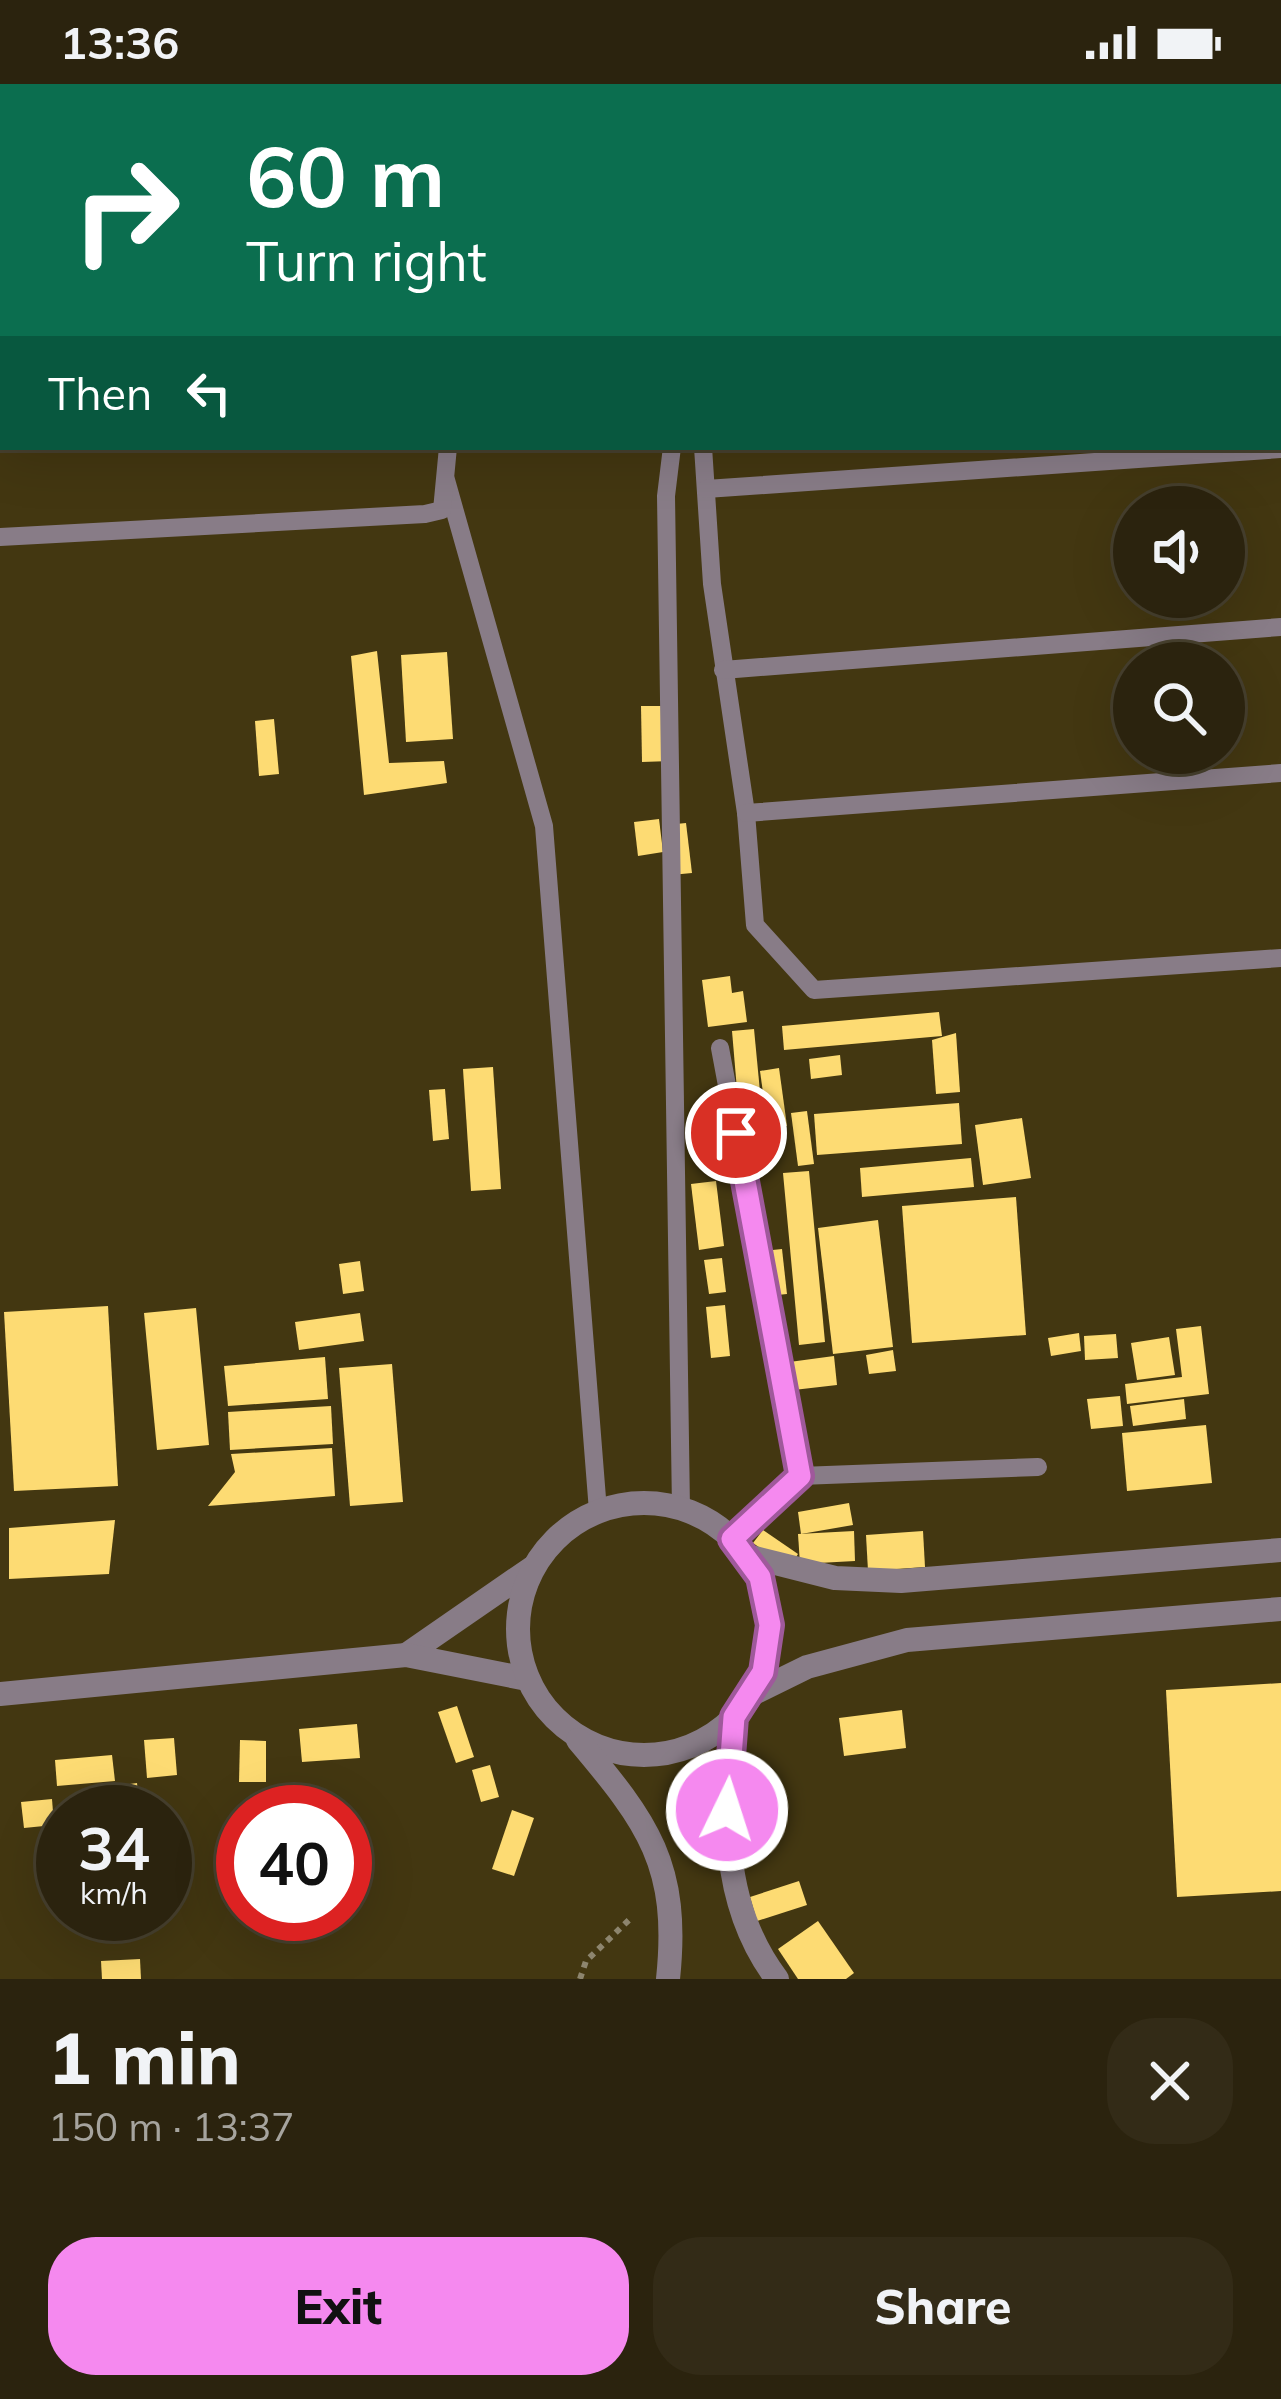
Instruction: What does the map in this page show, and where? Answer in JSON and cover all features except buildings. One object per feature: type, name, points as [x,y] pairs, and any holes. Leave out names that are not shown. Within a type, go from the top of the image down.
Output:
[{"type":"street","points":[[406,1654],[532,1568],[560,1534],[598,1511],[639,1503],[681,1509],[740,1547],[835,1578],[902,1581],[1281,1550]]},
{"type":"street","points":[[572,1733],[594,1746],[644,1756],[693,1746],[734,1717],[752,1694],[766,1661],[770,1625],[760,1577],[740,1547]]},
{"type":"street","points":[[532,1568],[518,1611],[517,1634],[527,1679],[546,1709],[642,1816],[667,1882],[672,1938],[668,1979]]},
{"type":"street","points":[[752,1694],[807,1667],[907,1640],[1281,1610]]},
{"type":"street","points":[[0,1694],[406,1654],[527,1679]]},
{"type":"street","points":[[734,1717],[726,1840],[741,1910],[777,1979]]},
{"type":"lane","points":[[0,537],[425,514],[442,509],[448,450]]},
{"type":"lane","points":[[672,450],[666,496],[681,1509]]},
{"type":"lane","points":[[703,450],[723,670],[746,813],[755,925],[814,990],[1281,958]]},
{"type":"lane","points":[[706,489],[1267,450]]},
{"type":"lane","points":[[446,480],[544,826],[598,1511]]},
{"type":"lane","points":[[723,670],[1281,627]]},
{"type":"lane","points":[[746,813],[1281,773]]},
{"type":"lane","points":[[720,1048],[800,1476]]},
{"type":"lane","points":[[740,1547],[800,1476],[1038,1467]]},
{"type":"path","points":[[580,1979],[586,1961],[630,1918]]},
{"type":"shaded area","points":[[0,450],[1281,450],[1281,1979],[0,1979]]},
{"type":"route","points":[[727,1810],[734,1717],[763,1672],[770,1625],[760,1577],[732,1539],[800,1476],[736,1133]]}]
